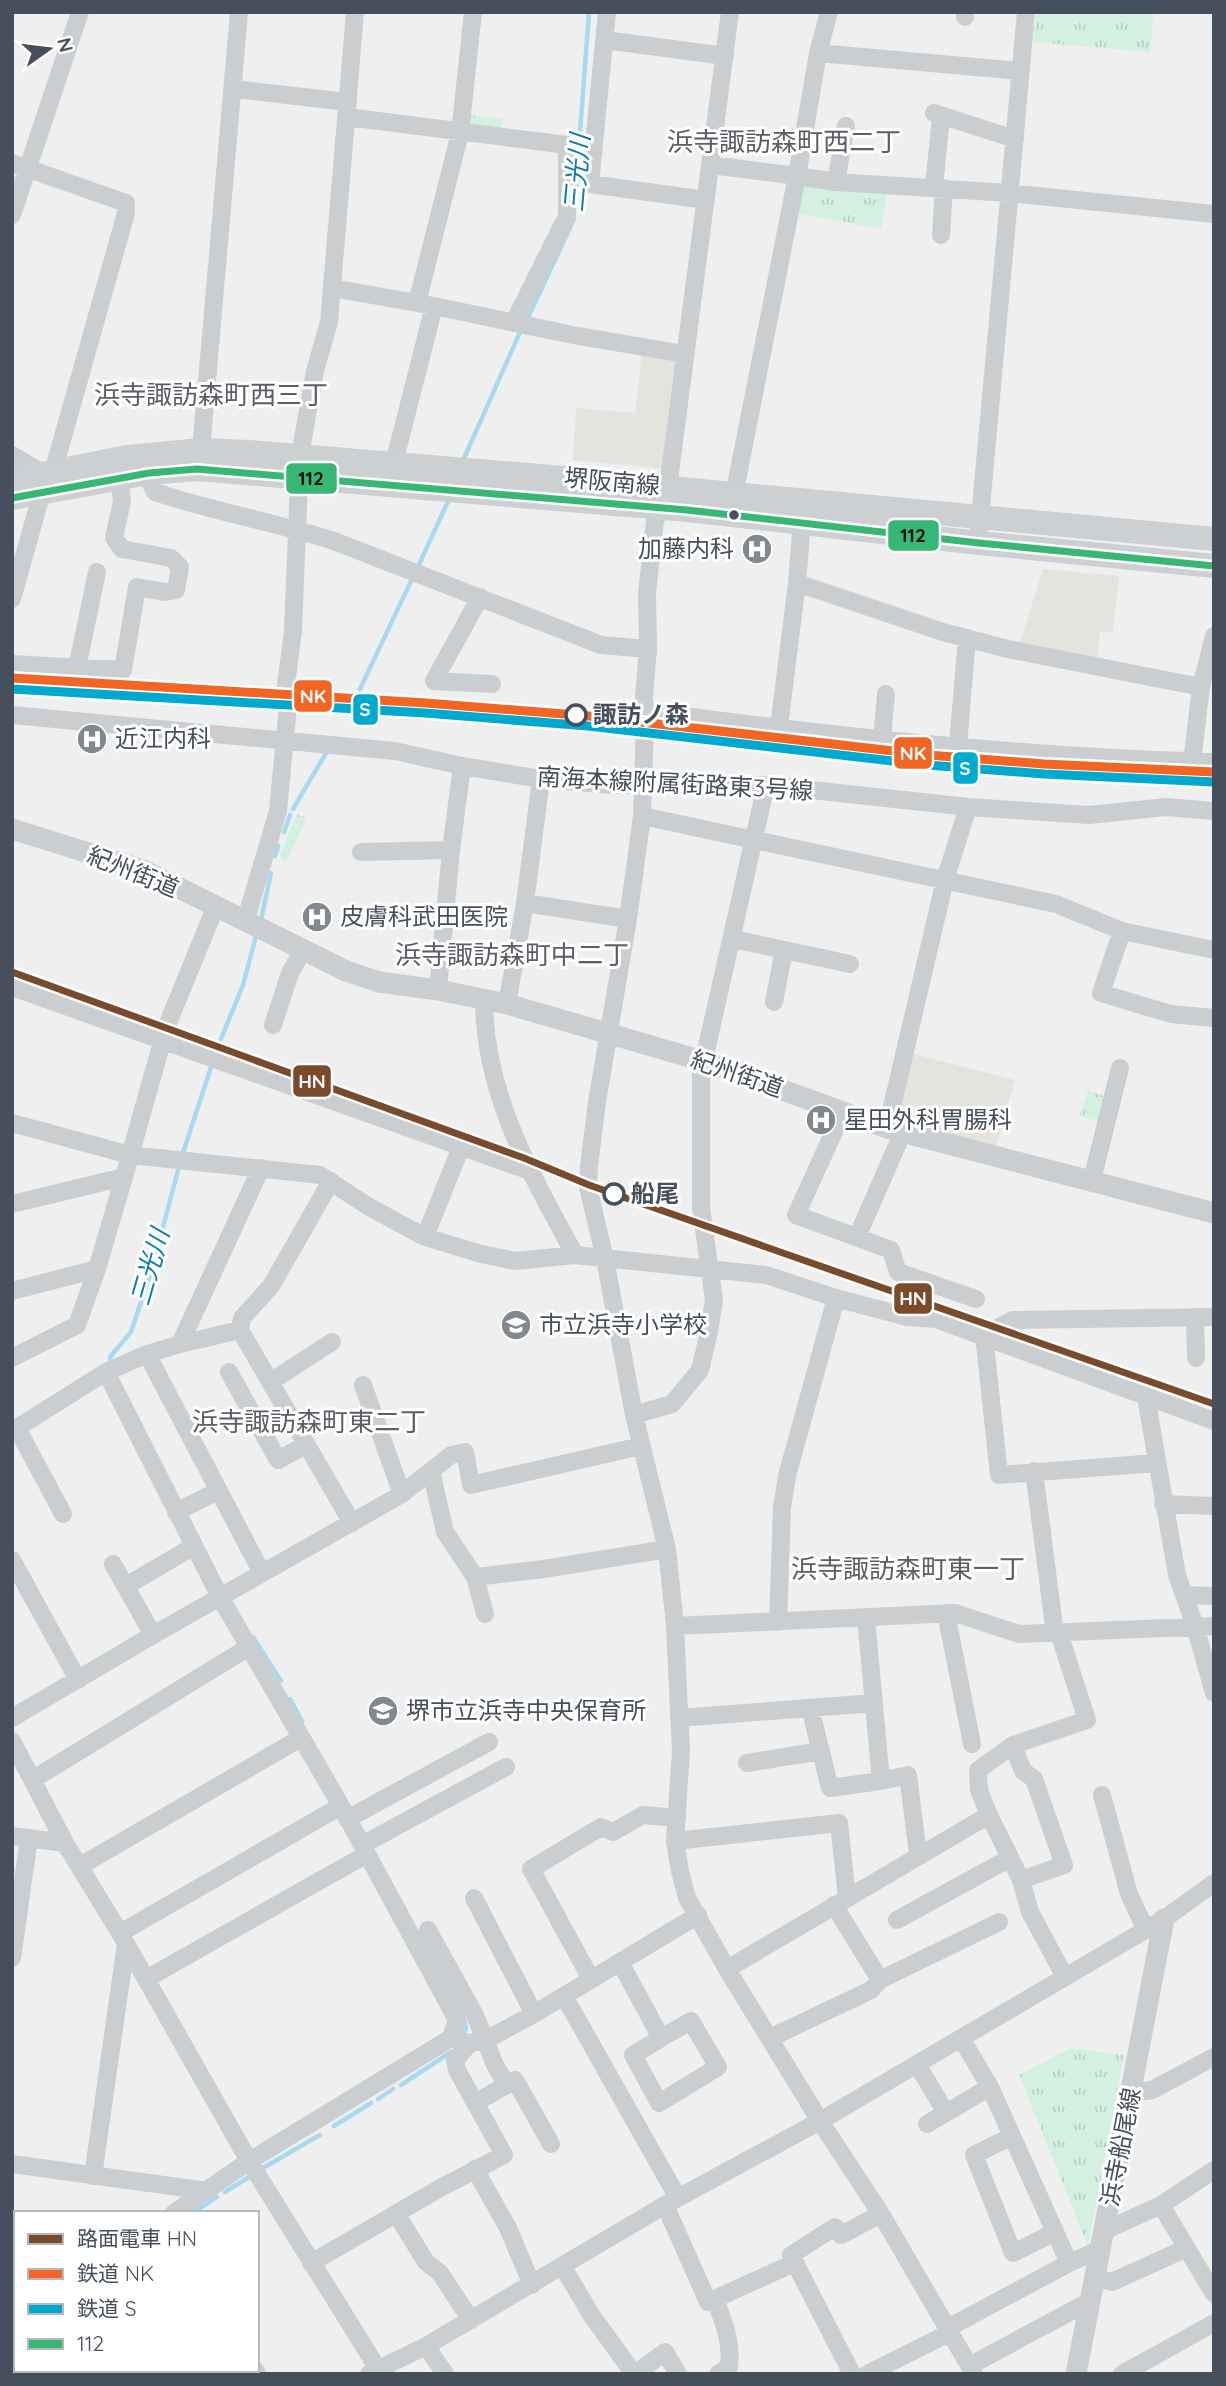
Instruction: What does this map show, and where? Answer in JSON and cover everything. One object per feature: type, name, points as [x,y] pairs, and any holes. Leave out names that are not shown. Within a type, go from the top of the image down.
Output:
[{"type":"main road","name":"堺阪南線","points":[[12,498],[46,479],[127,457],[201,450],[299,466],[454,480],[663,498],[979,516],[1214,539]]},
{"type":"main road","name":"堺阪南線","points":[[12,480],[119,478],[197,469],[394,463],[454,480]]},
{"type":"main road","name":"堺阪南線","points":[[663,498],[802,522],[1214,566]]},
{"type":"street","points":[[12,215],[20,166],[80,12]]},
{"type":"street","points":[[201,450],[239,12]]},
{"type":"street","points":[[252,926],[278,811],[289,695],[286,685],[298,530],[299,466],[315,372],[329,322],[355,12]]},
{"type":"street","points":[[394,463],[460,132],[473,12]]},
{"type":"street","points":[[607,12],[590,184],[706,200]]},
{"type":"street","points":[[730,12],[663,498],[653,533],[647,593],[648,649],[642,816],[588,1172],[588,1187],[605,1259],[634,1415],[667,1549],[675,1626],[681,1751],[676,1841],[680,1871],[687,1898],[727,1969],[820,2121],[881,2214],[972,2370],[1091,2300]]},
{"type":"street","points":[[737,480],[797,176],[818,53],[829,12]]},
{"type":"street","points":[[979,543],[979,516],[1026,12]]},
{"type":"street","points":[[605,40],[725,56]]},
{"type":"street","points":[[818,53],[1021,71]]},
{"type":"street","points":[[234,89],[460,132],[567,145],[567,216],[515,323]]},
{"type":"street","points":[[941,235],[938,115],[1015,139]]},
{"type":"street","points":[[836,182],[846,126]]},
{"type":"street","points":[[711,164],[836,182],[1009,193],[1214,214]]},
{"type":"street","points":[[12,599],[126,213],[126,203],[20,166]]},
{"type":"street","points":[[331,288],[684,354]]},
{"type":"street","points":[[12,455],[46,479]]},
{"type":"street","points":[[149,473],[150,482],[156,492],[188,503],[298,530],[601,645],[648,649]]},
{"type":"street","points":[[12,664],[123,670],[137,587],[165,592],[176,590],[180,567],[171,558],[122,549],[114,538],[122,501],[119,478]]},
{"type":"street","points":[[779,727],[802,522]]},
{"type":"street","points":[[77,668],[97,572]]},
{"type":"street","points":[[797,583],[1008,649],[1206,682]]},
{"type":"street","points":[[480,597],[434,681],[492,684]]},
{"type":"street","points":[[1192,762],[1214,636]]},
{"type":"street","points":[[958,745],[967,638]]},
{"type":"street","points":[[882,738],[886,694]]},
{"type":"street","points":[[645,711],[958,745],[1214,762]]},
{"type":"street","name":"南海本線附属街路東3号線","points":[[12,715],[395,751],[462,766],[541,779],[643,786],[766,785],[968,807],[1089,815],[1166,807],[1214,811]]},
{"type":"street","points":[[438,990],[462,766]]},
{"type":"street","points":[[507,1004],[525,903],[541,779]]},
{"type":"street","points":[[634,1415],[672,1404],[700,1370],[714,1300],[701,1208],[703,1061],[766,785]]},
{"type":"street","points":[[857,1237],[895,1130],[946,880],[968,807]]},
{"type":"street","points":[[642,816],[1056,904],[1122,931],[1214,950]]},
{"type":"street","name":"紀州街道","points":[[12,829],[143,870],[346,971],[379,982],[438,990],[507,1004],[703,1061],[895,1130],[1214,1213]]},
{"type":"street","points":[[361,852],[451,850]]},
{"type":"street","points":[[525,903],[628,919]]},
{"type":"street","points":[[12,1358],[77,1325],[97,1269],[162,1041],[215,908]]},
{"type":"street","points":[[1122,931],[1101,993],[1171,1014],[1214,1018]]},
{"type":"street","points":[[733,939],[849,964]]},
{"type":"street","points":[[273,1025],[290,973],[303,950]]},
{"type":"street","points":[[775,1002],[784,950]]},
{"type":"street","points":[[12,987],[530,1171]]},
{"type":"street","points":[[484,999],[484,1030],[508,1123],[530,1171],[575,1255]]},
{"type":"street","points":[[1092,1180],[1120,1068]]},
{"type":"street","points":[[843,1112],[796,1215],[891,1250],[898,1272],[976,1299]]},
{"type":"street","points":[[12,1123],[130,1155],[320,1175],[371,1208],[425,1237],[515,1261],[575,1255],[766,1275],[907,1317],[936,1319],[1214,1421]]},
{"type":"street","points":[[425,1237],[461,1147]]},
{"type":"street","points":[[180,1344],[261,1168]]},
{"type":"street","points":[[12,1204],[124,1177]]},
{"type":"street","points":[[331,1181],[271,1286],[242,1318],[240,1330],[352,1524]]},
{"type":"street","points":[[12,1290],[97,1269]]},
{"type":"street","points":[[778,1622],[782,1508],[787,1476],[836,1298]]},
{"type":"street","points":[[1195,1317],[1196,1358]]},
{"type":"street","points":[[984,1335],[1013,1320],[1214,1317]]},
{"type":"street","points":[[63,1514],[15,1429],[112,1369],[147,1354],[240,1330]]},
{"type":"street","points":[[984,1335],[999,1475],[1156,1462]]},
{"type":"street","points":[[270,1382],[332,1342]]},
{"type":"street","points":[[147,1354],[262,1573]]},
{"type":"street","points":[[112,1369],[181,1510],[194,1546],[225,1595],[249,1647],[344,1813],[457,2020],[451,2038]]},
{"type":"street","points":[[229,1372],[278,1460],[306,1445]]},
{"type":"street","points":[[363,1385],[402,1494]]},
{"type":"street","points":[[1146,1397],[1177,1575],[1214,1693]]},
{"type":"street","points":[[12,1718],[153,1635],[352,1524],[402,1494],[451,1455],[465,1452],[471,1485],[641,1446]]},
{"type":"street","points":[[431,1471],[445,1532],[475,1577],[485,1614]]},
{"type":"street","points":[[1034,1471],[1057,1634],[1087,1720],[1013,1745],[978,1770],[979,1790],[1021,1880],[1030,1912],[1065,1976]]},
{"type":"street","points":[[181,1510],[219,1491]]},
{"type":"street","points":[[1163,1504],[1214,1506]]},
{"type":"street","points":[[126,1586],[194,1546]]},
{"type":"street","points":[[475,1577],[667,1549]]},
{"type":"street","points":[[12,1560],[78,1680]]},
{"type":"street","points":[[113,1564],[153,1635]]},
{"type":"street","points":[[1184,1595],[1214,1596]]},
{"type":"street","points":[[675,1626],[946,1613],[955,1613],[1020,1634],[1214,1626]]},
{"type":"street","points":[[946,1613],[972,1744]]},
{"type":"street","points":[[866,1618],[881,1781]]},
{"type":"street","points":[[32,1780],[249,1647]]},
{"type":"street","points":[[679,1718],[874,1703]]},
{"type":"street","points":[[810,1707],[830,1788],[908,1775],[918,1855]]},
{"type":"street","points":[[80,1866],[301,1738]]},
{"type":"street","points":[[12,1741],[65,1843],[123,1938],[249,2161],[376,2372],[426,2346],[672,2202],[820,2121],[1155,1925],[1214,1883]]},
{"type":"street","points":[[123,1938],[344,1813],[489,1742]]},
{"type":"street","points":[[1013,1745],[1023,1771],[1034,1779],[1064,1865],[1021,1880]]},
{"type":"street","points":[[747,1763],[821,1751]]},
{"type":"street","points":[[146,1979],[506,1768]]},
{"type":"street","points":[[1102,1794],[1129,1894],[1155,1925]]},
{"type":"street","points":[[591,1979],[531,1869],[601,1826],[613,1832],[643,1815],[677,1818]]},
{"type":"street","points":[[727,1969],[989,1815]]},
{"type":"street","points":[[676,1841],[839,1823],[840,1901],[880,1980]]},
{"type":"street","points":[[12,1958],[21,1837],[65,1843]]},
{"type":"street","points":[[897,1920],[1010,1858]]},
{"type":"street","points":[[474,1898],[534,2014]]},
{"type":"street","points":[[311,2263],[397,2215],[442,2186],[504,2155],[457,2070],[455,2060],[477,2042],[534,2014],[698,1915]]},
{"type":"street","points":[[770,2038],[871,1990],[880,1980],[999,1922]]},
{"type":"street","name":"浜寺船尾線","points":[[1076,2374],[1132,2092],[1155,1925]]},
{"type":"street","points":[[428,1930],[475,2015],[477,2042],[507,2085]]},
{"type":"street","points":[[93,2176],[123,1938]]},
{"type":"street","points":[[620,1962],[661,2038]]},
{"type":"street","points":[[564,1996],[672,2202],[708,2302],[794,2263]]},
{"type":"street","points":[[691,2021],[718,2067],[659,2103],[633,2055],[661,2038],[691,2021]]},
{"type":"street","points":[[177,2211],[249,2161],[451,2038],[477,2042]]},
{"type":"street","points":[[961,2038],[990,2087],[1069,2263]]},
{"type":"street","points":[[1132,2092],[1152,2090],[1214,2057]]},
{"type":"street","points":[[917,2064],[946,2113]]},
{"type":"street","points":[[475,2103],[515,2080],[551,2144]]},
{"type":"street","points":[[927,2124],[990,2087]]},
{"type":"street","points":[[1012,2136],[974,2155],[1013,2253],[1055,2232]]},
{"type":"street","points":[[12,2164],[207,2191]]},
{"type":"street","points":[[475,2169],[508,2228],[532,2285]]},
{"type":"street","points":[[867,2374],[1069,2263],[1214,2170]]},
{"type":"street","points":[[1161,2205],[1214,2294]]},
{"type":"street","points":[[852,2374],[791,2255],[835,2227],[841,2235],[881,2214]]},
{"type":"street","points":[[397,2215],[426,2262],[440,2273],[471,2320]]},
{"type":"street","points":[[1096,2278],[1112,2282],[1187,2248]]},
{"type":"street","points":[[563,2267],[592,2316],[634,2374],[665,2352],[678,2374]]},
{"type":"street","points":[[715,2299],[728,2333],[730,2354],[729,2367],[718,2374]]},
{"type":"street","points":[[1122,2374],[1214,2323]]},
{"type":"street","points":[[426,2346],[445,2374]]},
{"type":"shaded area","points":[[642,352],[677,356],[667,469],[573,460],[576,408],[635,413]]},
{"type":"shaded area","points":[[1043,569],[1119,576],[1113,632],[1100,631],[1097,662],[1019,646]]},
{"type":"shaded area","points":[[910,1053],[1015,1080],[996,1147],[900,1123],[897,1114]]},
{"type":"green space","points":[[1036,12],[1154,12],[1150,52],[1033,42]]},
{"type":"green space","points":[[468,115],[503,119],[501,131],[473,129]]},
{"type":"green space","points":[[808,185],[888,190],[881,229],[796,213],[800,189]]},
{"type":"green space","points":[[297,814],[307,818],[286,862],[280,855]]},
{"type":"green space","points":[[1088,1091],[1104,1096],[1098,1121],[1079,1116]]},
{"type":"green space","points":[[1071,2048],[1124,2055],[1088,2246],[1019,2075]]},
{"type":"waterway","name":"三光川","points":[[575,200],[589,12]]},
{"type":"waterway","name":"三光川","points":[[526,322],[574,219]]},
{"type":"waterway","name":"三光川","points":[[462,463],[521,330]]},
{"type":"waterway","name":"三光川","points":[[417,569],[450,497]]},
{"type":"waterway","name":"三光川","points":[[360,689],[413,577]]},
{"type":"waterway","name":"三光川","points":[[293,809],[326,753]]},
{"type":"waterway","name":"三光川","points":[[284,832],[290,815]]},
{"type":"waterway","name":"三光川","points":[[275,856],[278,846]]},
{"type":"waterway","name":"三光川","points":[[261,920],[271,873]]},
{"type":"waterway","name":"三光川","points":[[221,1039],[243,985],[256,936]]},
{"type":"waterway","name":"三光川","points":[[182,1156],[212,1064]]},
{"type":"waterway","name":"三光川","points":[[111,1364],[110,1357],[131,1332],[151,1272],[180,1163]]},
{"type":"waterway","name":"三光川","points":[[253,1637],[281,1681]]},
{"type":"waterway","name":"三光川","points":[[290,1699],[302,1721]]},
{"type":"waterway","name":"三光川","points":[[462,2035],[466,2029],[464,2018]]},
{"type":"waterway","name":"三光川","points":[[401,2085],[451,2052]]},
{"type":"waterway","name":"三光川","points":[[378,2099],[393,2089]]},
{"type":"waterway","name":"三光川","points":[[334,2126],[371,2103]]},
{"type":"waterway","name":"三光川","points":[[261,2169],[320,2135]]},
{"type":"waterway","name":"三光川","points":[[225,2192],[249,2177]]},
{"type":"waterway","name":"三光川","points":[[196,2211],[217,2197]]},
{"type":"tram line","name":"HN","points":[[12,972],[524,1158],[589,1185],[1214,1404]]},
{"type":"rail line","name":"NK","points":[[12,678],[426,703],[589,716],[928,755],[1044,764],[1214,772]]},
{"type":"rail line","name":"S","points":[[12,689],[425,713],[588,726],[927,765],[1214,782]]},
{"type":"transit line","name":"112","points":[[12,498],[149,473],[197,469],[687,510],[1214,566]]},
{"type":"place","name":"加藤内科","points":[[757,549]]},
{"type":"place","name":"諏訪ノ森","points":[[576,715]]},
{"type":"place","name":"近江内科","points":[[92,739]]},
{"type":"place","name":"皮膚科武田医院","points":[[317,917]]},
{"type":"place","name":"星田外科胃腸科","points":[[821,1120]]},
{"type":"place","name":"船尾","points":[[614,1194]]},
{"type":"place","name":"市立浜寺小学校","points":[[516,1325]]},
{"type":"place","name":"堺市立浜寺中央保育所","points":[[383,1711]]},
{"type":"district","name":"浜寺諏訪森町西二丁","points":[[784,142]]},
{"type":"district","name":"浜寺諏訪森町西三丁","points":[[211,395]]},
{"type":"district","name":"浜寺諏訪森町中二丁","points":[[512,955]]},
{"type":"district","name":"浜寺諏訪森町東二丁","points":[[309,1422]]},
{"type":"district","name":"浜寺諏訪森町東一丁","points":[[908,1569]]}]
